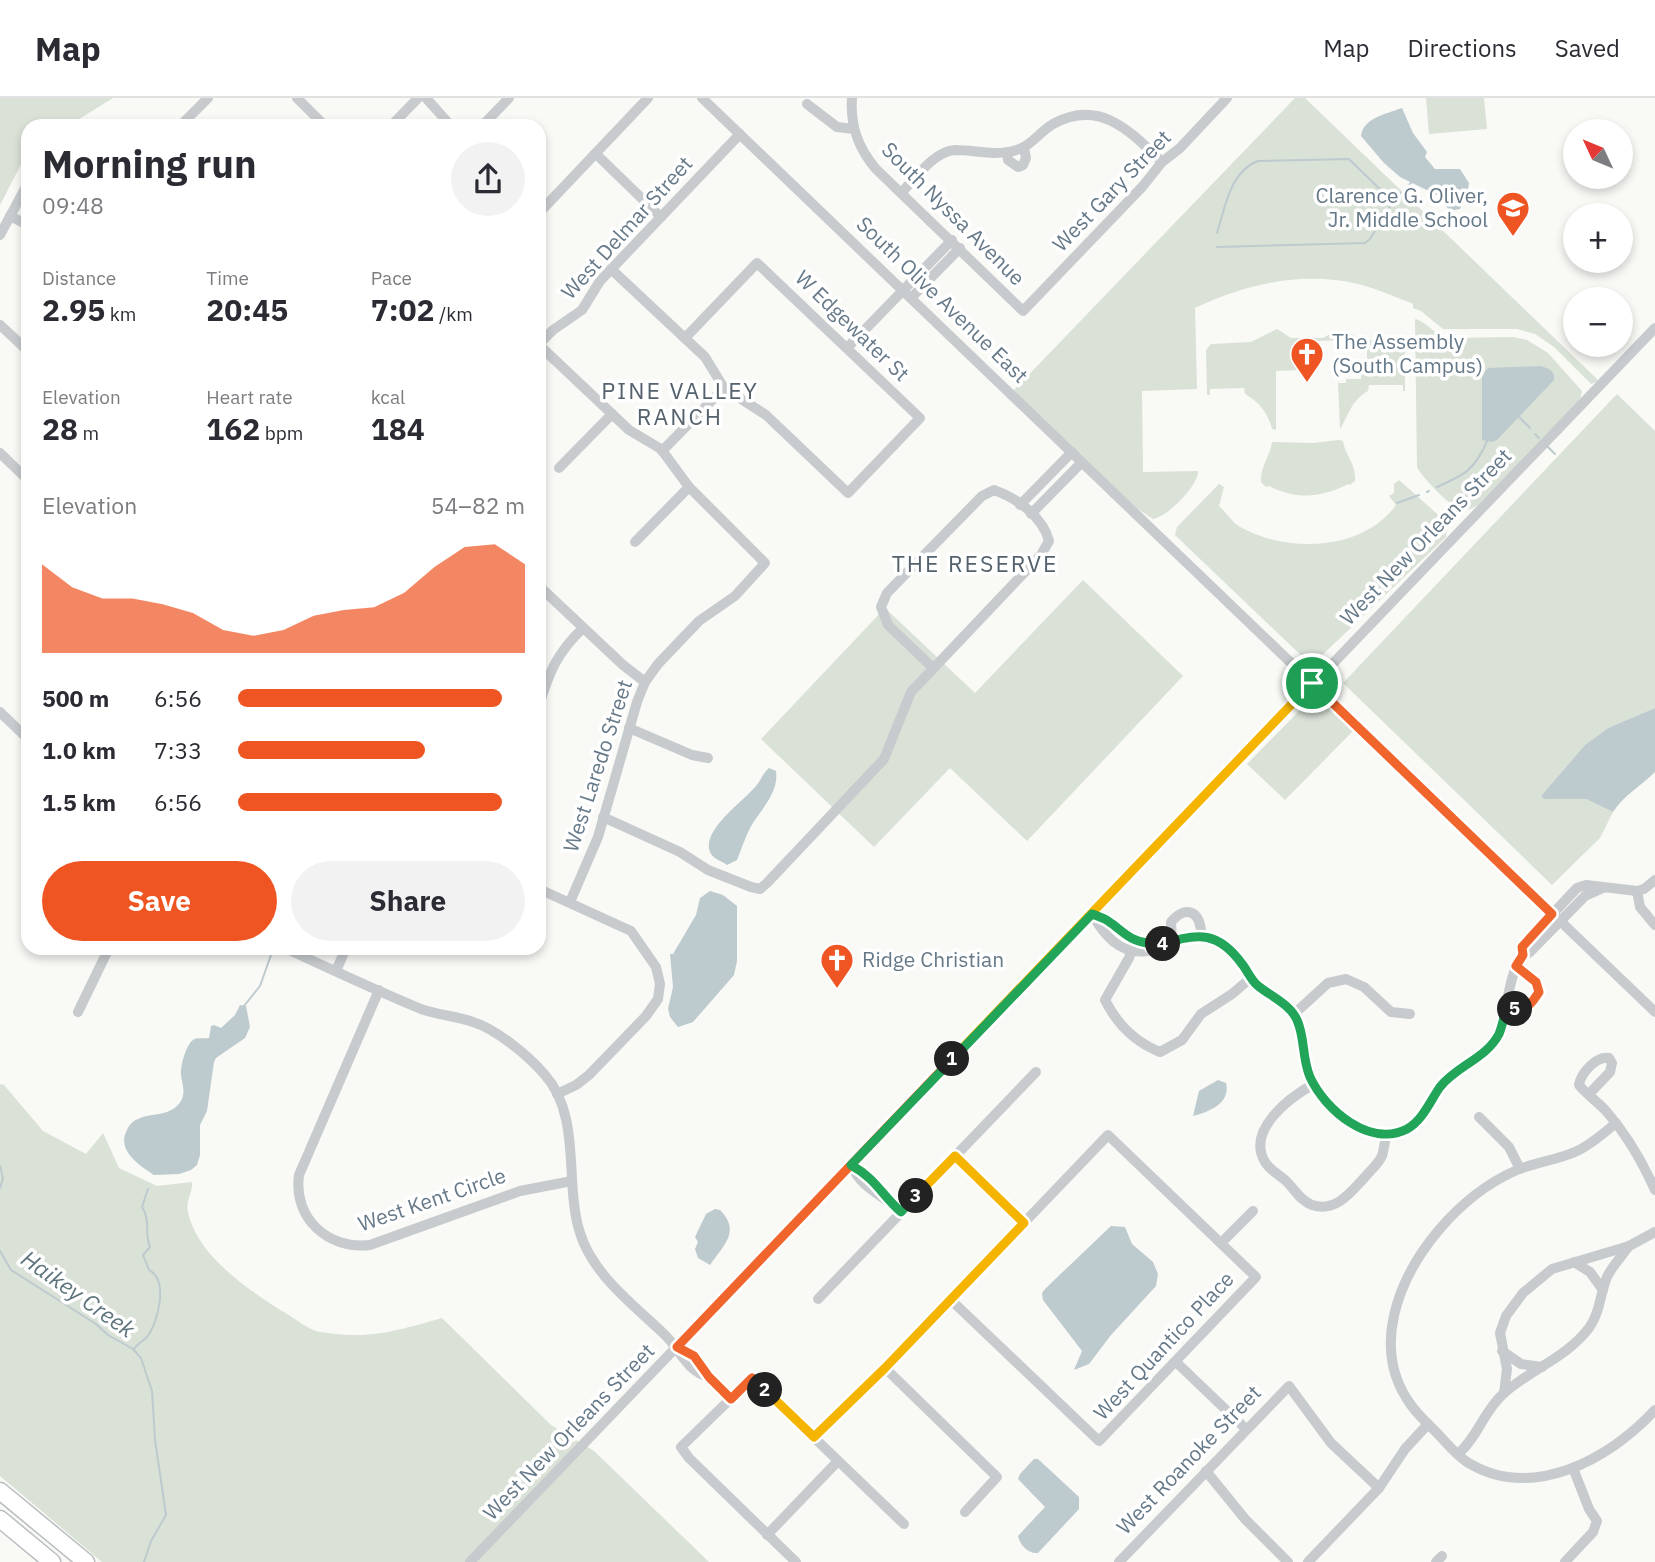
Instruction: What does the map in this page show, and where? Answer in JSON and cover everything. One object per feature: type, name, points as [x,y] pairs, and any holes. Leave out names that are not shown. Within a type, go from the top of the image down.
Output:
[{"type":"highway","points":[[0,1491],[86,1562]]},
{"type":"highway","points":[[0,1519],[52,1562]]},
{"type":"street","points":[[191,119],[208,98]]},
{"type":"street","points":[[297,98],[318,119]]},
{"type":"street","points":[[398,119],[418,98]]},
{"type":"street","points":[[426,98],[445,119]]},
{"type":"street","points":[[489,119],[509,98]]},
{"type":"street","points":[[546,206],[648,98]]},
{"type":"street","name":"South Olive Avenue East","points":[[702,98],[1556,917]]},
{"type":"street","name":"West Gary Street","points":[[1023,311],[1143,186],[1162,162],[1180,148],[1227,98]]},
{"type":"street","name":"South Nyssa Avenue","points":[[852,100],[854,129],[864,155],[1023,311]]},
{"type":"street","points":[[807,104],[837,127],[854,129]]},
{"type":"street","points":[[901,193],[938,156],[952,150],[999,154],[1015,150],[1068,116],[1086,114],[1105,117],[1124,125],[1162,162]]},
{"type":"street","name":"West Delmar Street","points":[[546,338],[582,310],[600,281],[740,134]]},
{"type":"street","points":[[596,154],[661,217]]},
{"type":"street","points":[[0,234],[21,196]]},
{"type":"street","points":[[10,216],[21,222]]},
{"type":"street","points":[[847,348],[907,294],[956,244]]},
{"type":"street","name":"W Edgewater St","points":[[685,338],[757,263],[920,418],[848,493],[766,415],[724,388]]},
{"type":"street","points":[[611,269],[705,357],[724,388],[662,451]]},
{"type":"street","points":[[0,325],[21,344]]},
{"type":"street","name":"West New Orleans Street","points":[[470,1562],[1655,328]]},
{"type":"street","points":[[546,352],[629,430],[662,451],[689,487],[635,542]]},
{"type":"street","points":[[559,468],[612,414]]},
{"type":"street","points":[[1020,505],[1072,452]]},
{"type":"street","points":[[0,453],[21,473]]},
{"type":"street","points":[[1031,514],[1082,462]]},
{"type":"street","name":"West Laredo Street","points":[[570,902],[594,848],[645,682],[658,664],[699,621],[735,596],[765,563],[689,487]]},
{"type":"street","points":[[603,817],[680,852],[708,870],[760,889],[884,759],[911,692],[1041,555],[1049,541],[1045,526],[1009,495],[994,490],[982,496],[887,593],[881,607],[888,625],[933,668]]},
{"type":"street","points":[[546,593],[623,665],[645,682]]},
{"type":"street","points":[[546,682],[558,654],[583,628]]},
{"type":"street","points":[[0,712],[21,732]]},
{"type":"street","points":[[629,728],[692,755],[708,758]]},
{"type":"street","points":[[1092,914],[1101,930],[1113,933],[1124,948],[1134,946],[1147,951],[1151,947],[1172,941],[1201,936],[1230,948],[1254,983],[1284,1005],[1297,1019],[1307,1070],[1320,1095],[1365,1132],[1386,1135],[1409,1128],[1421,1118],[1448,1078],[1488,1049],[1499,1034],[1516,966],[1523,955],[1522,947],[1539,936],[1577,888],[1586,885],[1637,891],[1655,880]]},
{"type":"street","points":[[1637,891],[1640,907],[1655,925]]},
{"type":"street","points":[[546,892],[622,925],[638,938],[658,972],[660,988],[658,999],[646,1016],[589,1075],[557,1094]]},
{"type":"street","points":[[1172,941],[1171,922],[1184,912],[1191,912],[1196,916],[1201,924],[1201,936]]},
{"type":"street","points":[[1556,917],[1655,1012]]},
{"type":"street","points":[[1134,946],[1105,1000],[1115,1018],[1139,1042],[1160,1052],[1182,1040],[1201,1014],[1252,977]]},
{"type":"street","points":[[78,1012],[106,955]]},
{"type":"street","points":[[301,955],[433,1013],[470,1021],[489,1030],[537,1066],[557,1094],[566,1122],[580,1233],[596,1265],[677,1347],[688,1366],[709,1377],[731,1399]]},
{"type":"street","points":[[336,971],[343,955]]},
{"type":"street","points":[[1506,1009],[1528,1007],[1539,992],[1536,982],[1516,966]]},
{"type":"street","points":[[1293,1015],[1328,984],[1346,979],[1364,987],[1391,1012],[1410,1014]]},
{"type":"street","name":"West Kent Circle","points":[[379,990],[299,1175],[302,1206],[316,1229],[329,1239],[345,1245],[370,1245],[520,1191],[572,1181]]},
{"type":"street","points":[[1590,1093],[1611,1070],[1612,1063],[1605,1056],[1598,1059],[1580,1078],[1580,1088],[1590,1093],[1648,1163],[1655,1190]]},
{"type":"street","points":[[818,1299],[1035,1072]]},
{"type":"street","points":[[1314,1084],[1297,1093],[1269,1122],[1260,1141],[1264,1161],[1303,1200],[1324,1207],[1345,1199],[1378,1163],[1386,1135]]},
{"type":"street","points":[[1479,1117],[1509,1147],[1520,1169]]},
{"type":"street","points":[[1616,1123],[1578,1151],[1520,1169],[1482,1190],[1457,1212],[1436,1234],[1404,1284],[1397,1300],[1391,1328],[1391,1350],[1396,1377],[1412,1407],[1466,1461],[1507,1477],[1534,1478],[1573,1468],[1616,1445],[1653,1416]]},
{"type":"street","points":[[814,1437],[885,1368],[1108,1135],[1222,1243],[1252,1211]]},
{"type":"street","points":[[955,1156],[1024,1223]]},
{"type":"street","points":[[851,1165],[857,1177],[873,1193],[884,1197],[901,1212]]},
{"type":"street","points":[[1504,1392],[1507,1368],[1500,1333],[1502,1324],[1516,1300],[1552,1269],[1629,1246],[1655,1232]]},
{"type":"street","name":"West Quantico Place","points":[[951,1300],[1099,1441],[1256,1277],[1222,1243]]},
{"type":"street","points":[[1458,1454],[1504,1392],[1564,1353],[1586,1331],[1596,1315],[1610,1271],[1629,1246]]},
{"type":"street","points":[[1574,1262],[1590,1272],[1603,1290]]},
{"type":"street","points":[[1502,1351],[1521,1364],[1542,1367]]},
{"type":"street","points":[[1176,1362],[1247,1429]]},
{"type":"street","points":[[885,1368],[997,1477],[965,1512]]},
{"type":"street","points":[[796,1562],[689,1458],[681,1447],[752,1378],[904,1524]]},
{"type":"street","name":"West Roanoke Street","points":[[1119,1561],[1289,1386],[1331,1443],[1379,1488]]},
{"type":"street","points":[[1308,1562],[1379,1488],[1405,1449],[1428,1424]]},
{"type":"street","points":[[767,1535],[838,1461]]},
{"type":"street","points":[[1565,1562],[1597,1527],[1597,1521],[1589,1509],[1573,1468]]},
{"type":"street","points":[[1206,1471],[1254,1529],[1288,1562]]},
{"type":"shaded area","points":[[0,98],[113,98],[79,119],[21,119],[21,164],[0,205]]},
{"type":"shaded area","points":[[1295,98],[1305,98],[1563,346],[1563,356],[1535,334],[1517,329],[1443,329],[1421,311],[1413,308],[1413,304],[1358,284],[1337,280],[1295,280],[1254,286],[1195,308],[1197,389],[1142,391],[1143,472],[1198,471],[1193,484],[1181,500],[1166,513],[1153,519],[1132,505],[1013,391]]},
{"type":"shaded area","points":[[1426,98],[1484,98],[1487,129],[1429,134]]},
{"type":"shaded area","points":[[1402,108],[1413,133],[1427,152],[1425,157],[1435,169],[1460,169],[1469,183],[1460,209],[1449,211],[1441,197],[1400,177],[1361,136],[1371,121]]},
{"type":"shaded area","points":[[1415,319],[1446,338],[1513,337],[1527,340],[1548,353],[1582,391],[1580,400],[1478,505],[1468,510],[1451,504],[1417,467]]},
{"type":"shaded area","points":[[1277,329],[1291,338],[1301,338],[1303,357],[1299,358],[1299,370],[1276,371],[1276,430],[1272,429],[1262,408],[1245,394],[1244,388],[1210,389],[1210,395],[1207,395],[1206,350],[1211,344],[1251,342]]},
{"type":"shaded area","points":[[1330,334],[1353,334],[1368,340],[1399,339],[1405,346],[1405,391],[1403,385],[1369,385],[1368,391],[1354,404],[1340,429],[1338,383],[1346,383],[1346,379],[1361,379],[1361,371],[1367,370],[1367,347],[1360,347],[1360,340],[1313,341],[1313,338],[1323,338]]},
{"type":"shaded area","points":[[1564,357],[1574,357],[1599,381],[1591,384]]},
{"type":"shaded area","points":[[1541,366],[1552,372],[1554,380],[1497,440],[1482,440],[1482,375],[1488,368]]},
{"type":"shaded area","points":[[1617,394],[1655,431],[1655,708],[1608,728],[1585,745],[1541,796],[1544,799],[1586,799],[1613,812],[1600,838],[1552,885],[1343,683]]},
{"type":"shaded area","points":[[1343,441],[1354,469],[1355,481],[1350,485],[1308,496],[1289,494],[1266,487],[1261,482],[1272,442],[1313,443]]},
{"type":"shaded area","points":[[1399,480],[1444,520],[1447,527],[1446,537],[1315,662],[1309,663],[1175,535],[1177,527],[1219,484],[1224,487],[1219,506],[1242,528],[1261,536],[1303,544],[1345,539],[1365,532],[1382,520],[1396,505],[1389,496],[1394,493],[1394,484]]},
{"type":"shaded area","points":[[1083,580],[1183,676],[1027,841],[950,768],[874,847],[761,739],[885,608],[975,693]]},
{"type":"shaded area","points":[[1312,701],[1323,702],[1353,731],[1285,800],[1247,764]]},
{"type":"shaded area","points":[[1655,708],[1655,772],[1613,812],[1586,799],[1544,799],[1541,796],[1585,745],[1608,728]]},
{"type":"shaded area","points":[[769,768],[776,771],[772,794],[750,828],[737,860],[727,865],[710,852],[712,834]]},
{"type":"shaded area","points":[[710,891],[723,895],[737,906],[737,961],[734,975],[693,1022],[678,1027],[670,1017],[668,1009],[673,987],[670,954],[673,954],[696,915],[700,898]]},
{"type":"shaded area","points":[[240,1005],[246,1006],[250,1027],[245,1038],[214,1062],[207,1111],[200,1125],[200,1155],[197,1165],[179,1174],[154,1175],[136,1162],[127,1150],[124,1137],[128,1128],[138,1119],[167,1112],[177,1106],[183,1094],[181,1071],[188,1046],[195,1039],[209,1038],[211,1026],[221,1028],[235,1015]]},
{"type":"shaded area","points":[[1218,1080],[1226,1083],[1227,1090],[1222,1101],[1212,1109],[1193,1116],[1199,1091]]},
{"type":"shaded area","points":[[0,1084],[4,1085],[43,1131],[86,1154],[103,1133],[119,1168],[157,1186],[192,1182],[188,1213],[203,1245],[214,1259],[242,1284],[307,1327],[320,1332],[368,1335],[442,1318],[551,1425],[594,1451],[709,1562],[102,1562],[0,1476]]},
{"type":"shaded area","points":[[715,1209],[720,1210],[726,1218],[730,1231],[725,1244],[710,1265],[698,1258],[695,1249],[698,1242],[695,1237],[706,1214]]},
{"type":"shaded area","points":[[1111,1226],[1125,1227],[1132,1244],[1153,1262],[1158,1274],[1156,1286],[1111,1335],[1089,1364],[1074,1370],[1082,1351],[1043,1300],[1042,1293]]},
{"type":"shaded area","points":[[1034,1459],[1038,1459],[1079,1497],[1079,1509],[1038,1553],[1025,1548],[1018,1536],[1045,1507],[1018,1479]]},
{"type":"waterway","points":[[1217,233],[1235,182],[1241,173],[1258,161],[1349,159],[1393,202]]},
{"type":"waterway","points":[[1217,247],[1365,243],[1394,200],[1411,183]]},
{"type":"waterway","points":[[1519,417],[1530,428]]},
{"type":"waterway","points":[[1535,434],[1539,438]]},
{"type":"waterway","points":[[1437,487],[1468,470],[1478,459],[1487,441]]},
{"type":"waterway","points":[[1548,447],[1555,454]]},
{"type":"waterway","points":[[1397,503],[1419,495]]},
{"type":"waterway","points":[[244,1006],[260,986],[271,955]]},
{"type":"waterway","name":"Haikey Creek","points":[[0,1166],[3,1178],[0,1188]]},
{"type":"waterway","points":[[134,1349],[151,1331],[160,1302],[159,1283],[149,1270],[143,1255],[150,1247],[142,1207],[148,1189]]},
{"type":"waterway","name":"Haikey Creek","points":[[0,1251],[11,1270],[133,1349],[141,1358],[152,1391],[155,1440],[166,1515],[151,1541],[144,1562]]},
{"type":"place","name":"Clarence G. Oliver, Jr. Middle School","points":[[1513,238]]},
{"type":"place","name":"The Assembly (South Campus)","points":[[1307,384]]},
{"type":"place","name":"Ridge Christian","points":[[837,990]]},
{"type":"district","name":"PINE VALLEY RANCH","points":[[680,404]]},
{"type":"district","name":"THE RESERVE","points":[[975,564]]},
{"type":"route","points":[[1312,683],[1092,914],[799,1219],[677,1347],[694,1356],[709,1377],[731,1399],[752,1378],[814,1437],[885,1368],[1024,1223],[955,1156],[901,1212],[884,1197],[879,1186],[866,1173],[851,1165],[1092,914],[1109,922],[1128,938],[1148,943],[1151,947],[1201,936],[1230,948],[1254,983],[1284,1005],[1297,1019],[1307,1070],[1320,1095],[1365,1132],[1395,1134],[1409,1128],[1421,1118],[1448,1078],[1488,1049],[1499,1034],[1506,1009],[1522,1009],[1530,1005],[1539,992],[1538,987],[1532,978],[1516,966],[1523,955],[1522,947],[1525,942],[1552,914],[1312,683]]}]
